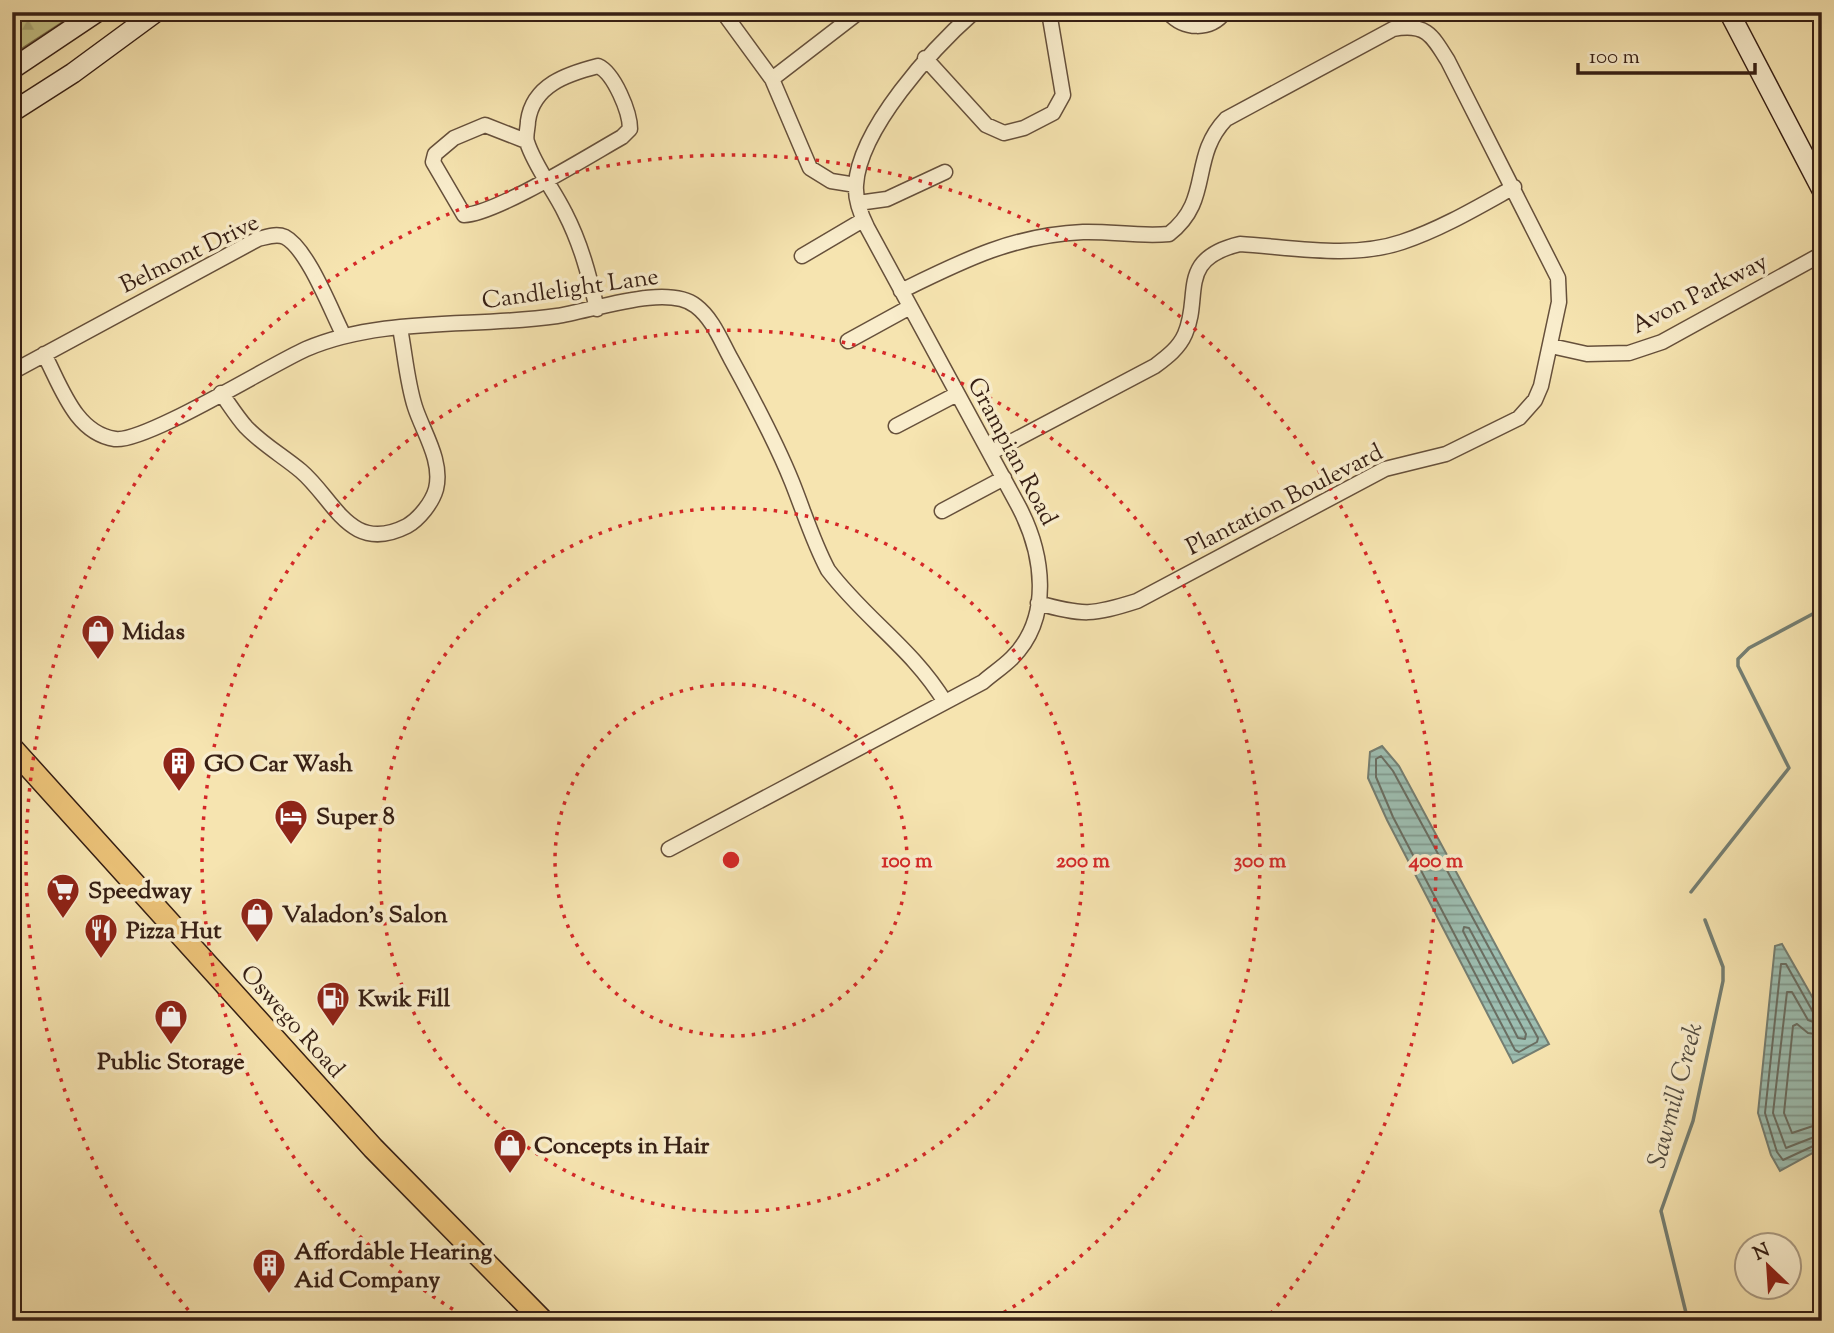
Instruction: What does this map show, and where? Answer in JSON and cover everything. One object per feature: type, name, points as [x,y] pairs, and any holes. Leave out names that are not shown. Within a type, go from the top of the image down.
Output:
[{"type":"main road","points":[[12,69],[97,12]]},
{"type":"main road","points":[[12,112],[73,74],[156,12]]},
{"type":"main road","points":[[1729,12],[1822,190]]},
{"type":"main road","name":"Oswego Road","points":[[12,748],[373,1148],[543,1321]]},
{"type":"street","points":[[723,12],[772,79],[810,168],[831,181],[856,185]]},
{"type":"street","points":[[772,79],[859,12]]},
{"type":"street","name":"Grampian Road","points":[[669,849],[983,682],[1013,657],[1028,635],[1038,603],[1040,566],[1036,545],[1004,478],[863,220],[856,185],[873,135],[892,104],[925,58],[974,12]]},
{"type":"street","points":[[925,58],[986,125],[996,132],[1024,128],[1053,113],[1059,106],[1064,87],[1049,12]]},
{"type":"street","points":[[1168,12],[1180,23],[1201,26],[1215,22],[1225,12]]},
{"type":"street","name":"Plantation Boulevard","points":[[901,291],[978,253],[1025,239],[1083,232],[1169,234],[1181,224],[1198,197],[1202,161],[1226,119],[1393,29],[1409,26],[1428,33],[1448,61],[1558,278],[1559,302],[1551,346],[1535,400],[1519,418],[1437,457],[1385,469],[1137,601],[1100,613],[1083,614],[1038,603]]},
{"type":"street","points":[[526,141],[485,125],[454,138],[435,153],[433,162],[464,215],[475,215],[491,208],[547,178],[622,137],[630,129],[630,119],[608,73],[598,66],[572,73],[550,85],[532,105],[526,141],[547,178],[582,251],[597,309]]},
{"type":"street","points":[[858,203],[887,200],[945,172]]},
{"type":"street","points":[[990,453],[1155,366],[1170,355],[1188,326],[1193,279],[1212,256],[1225,247],[1240,244],[1357,250],[1400,243],[1452,221],[1514,187]]},
{"type":"street","points":[[802,256],[863,220]]},
{"type":"street","name":"Belmont Drive","points":[[12,372],[258,239],[275,234],[286,237],[299,250],[344,336]]},
{"type":"street","name":"Avon Parkway","points":[[1551,346],[1587,354],[1629,353],[1662,342],[1822,254]]},
{"type":"street","name":"Candlelight Lane","points":[[44,354],[78,418],[103,436],[132,438],[307,349],[344,336],[400,328],[519,322],[662,296],[675,297],[698,307],[712,324],[778,451],[828,570],[847,595],[915,658],[944,702]]},
{"type":"street","points":[[848,341],[910,307]]},
{"type":"street","points":[[221,393],[248,429],[303,473],[353,528],[372,534],[397,531],[419,516],[437,487],[434,456],[415,406],[400,328]]},
{"type":"street","points":[[896,426],[957,394]]},
{"type":"street","points":[[942,511],[1004,478]]},
{"type":"green space","points":[[26,12],[78,12],[12,55],[12,18]]},
{"type":"water","points":[[1382,746],[1399,766],[1549,1044],[1513,1063],[1387,820],[1368,778],[1370,752]]},
{"type":"water","points":[[1782,944],[1822,1014],[1822,1148],[1780,1171],[1771,1155],[1758,1113],[1775,946]]},
{"type":"waterway","name":"Sawmill Creek","points":[[1691,892],[1789,768],[1738,666],[1738,659],[1749,648],[1822,609]]},
{"type":"waterway","name":"Sawmill Creek","points":[[1688,1321],[1661,1211],[1693,1121],[1723,981],[1723,967],[1705,920]]},
{"type":"place","name":"Midas","points":[[98,661]]},
{"type":"place","name":"GO Car Wash","points":[[179,793]]},
{"type":"place","name":"Super 8","points":[[291,846]]},
{"type":"place","name":"Speedway","points":[[63,920]]},
{"type":"place","name":"Valadon's Salon","points":[[257,944]]},
{"type":"place","name":"Pizza Hut","points":[[101,960]]},
{"type":"place","name":"Kwik Fill","points":[[333,1028]]},
{"type":"place","name":"Public Storage","points":[[171,1046]]},
{"type":"place","name":"Concepts in Hair","points":[[510,1175]]},
{"type":"place","name":"Affordable Hearing Aid Company","points":[[269,1295]]}]
